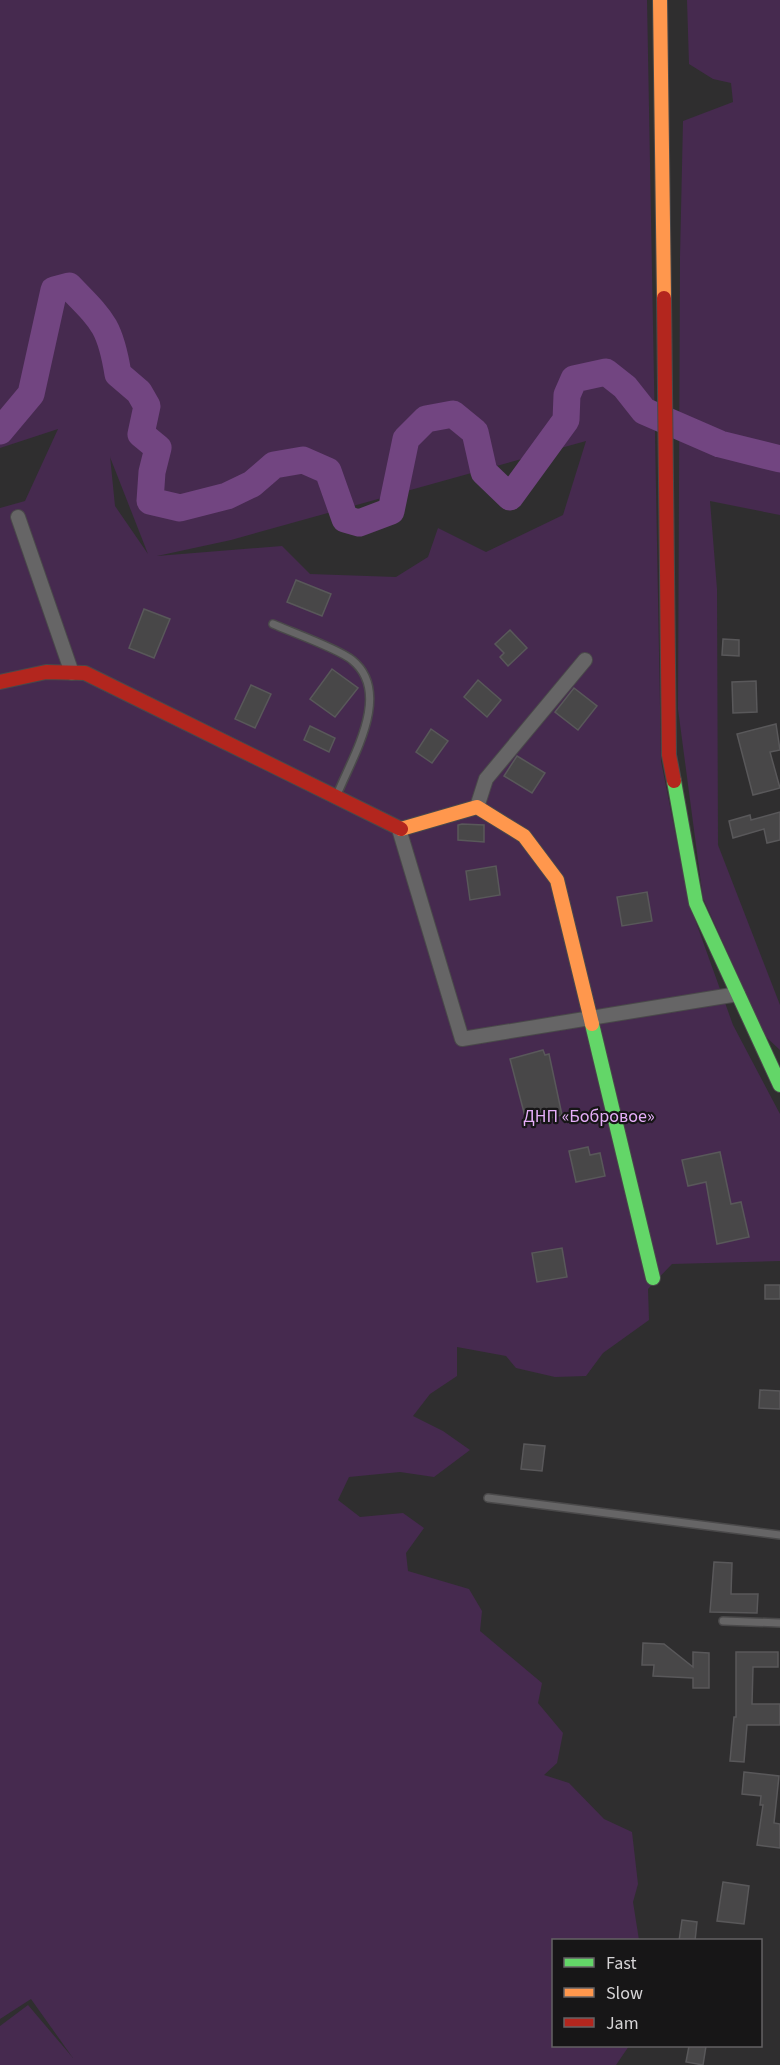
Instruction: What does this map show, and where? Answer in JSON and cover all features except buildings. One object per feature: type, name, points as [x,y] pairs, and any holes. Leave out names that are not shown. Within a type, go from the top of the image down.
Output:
[{"type":"main road","points":[[660,0],[669,755],[696,903],[780,1085]]},
{"type":"main road","points":[[0,682],[46,672],[85,674],[399,829],[477,807],[513,825],[536,844],[557,880],[592,1016],[653,1278]]},
{"type":"street","points":[[18,517],[72,673]]},
{"type":"street","points":[[477,807],[486,779],[585,660]]},
{"type":"street","points":[[399,829],[462,1039],[738,994]]},
{"type":"lane","points":[[273,624],[352,660],[370,685],[371,709],[336,797]]},
{"type":"lane","points":[[488,1498],[780,1536]]},
{"type":"lane","points":[[723,1621],[780,1623]]},
{"type":"green space","name":"ДНП «Бобровое»","points":[[0,0],[647,0],[661,761],[689,903],[733,1025],[780,1114],[780,1261],[672,1264],[648,1289],[649,1320],[603,1353],[586,1376],[555,1377],[516,1368],[506,1356],[457,1347],[457,1376],[430,1394],[413,1416],[443,1431],[470,1450],[434,1477],[400,1472],[349,1477],[338,1500],[360,1517],[403,1513],[424,1528],[406,1553],[408,1571],[469,1589],[482,1611],[480,1631],[542,1683],[538,1703],[563,1733],[557,1763],[544,1775],[569,1783],[604,1819],[632,1832],[638,1884],[633,1902],[639,1939],[552,1939],[552,2047],[628,2047],[616,2065],[0,2065],[0,2026],[28,2005],[73,2058],[31,1999],[0,2019],[0,508],[25,501],[58,429],[0,448]],"holes":[[[586,441],[563,515],[486,552],[438,528],[428,557],[396,577],[310,574],[282,546],[157,556],[231,540]],[[110,457],[148,554],[115,506]]]},
{"type":"green space","points":[[687,0],[780,0],[780,515],[710,501],[717,589],[718,845],[780,1005],[780,1050],[765,1036],[703,898],[678,709],[680,257],[683,121],[733,102],[731,83],[713,79],[689,64]]},
{"type":"waterway","points":[[0,431],[31,394],[54,290],[69,286],[103,324],[112,344],[118,374],[139,392],[147,406],[141,434],[158,448],[152,472],[150,501],[180,508],[227,496],[252,484],[274,465],[303,460],[328,471],[345,519],[359,523],[391,511],[406,439],[426,419],[453,414],[475,432],[484,472],[510,497],[566,420],[567,395],[574,379],[606,372],[625,387],[644,411],[720,444],[780,459]]},
{"type":"traffic: fast","points":[[674,781],[696,903],[780,1085]]},
{"type":"traffic: fast","points":[[592,1024],[653,1278]]},
{"type":"traffic: slow","points":[[660,0],[664,298]]},
{"type":"traffic: slow","points":[[401,829],[477,807],[524,836],[557,880],[592,1024]]},
{"type":"traffic: jam","points":[[664,298],[669,755],[674,781]]},
{"type":"traffic: jam","points":[[0,682],[46,672],[85,673],[401,829]]}]
